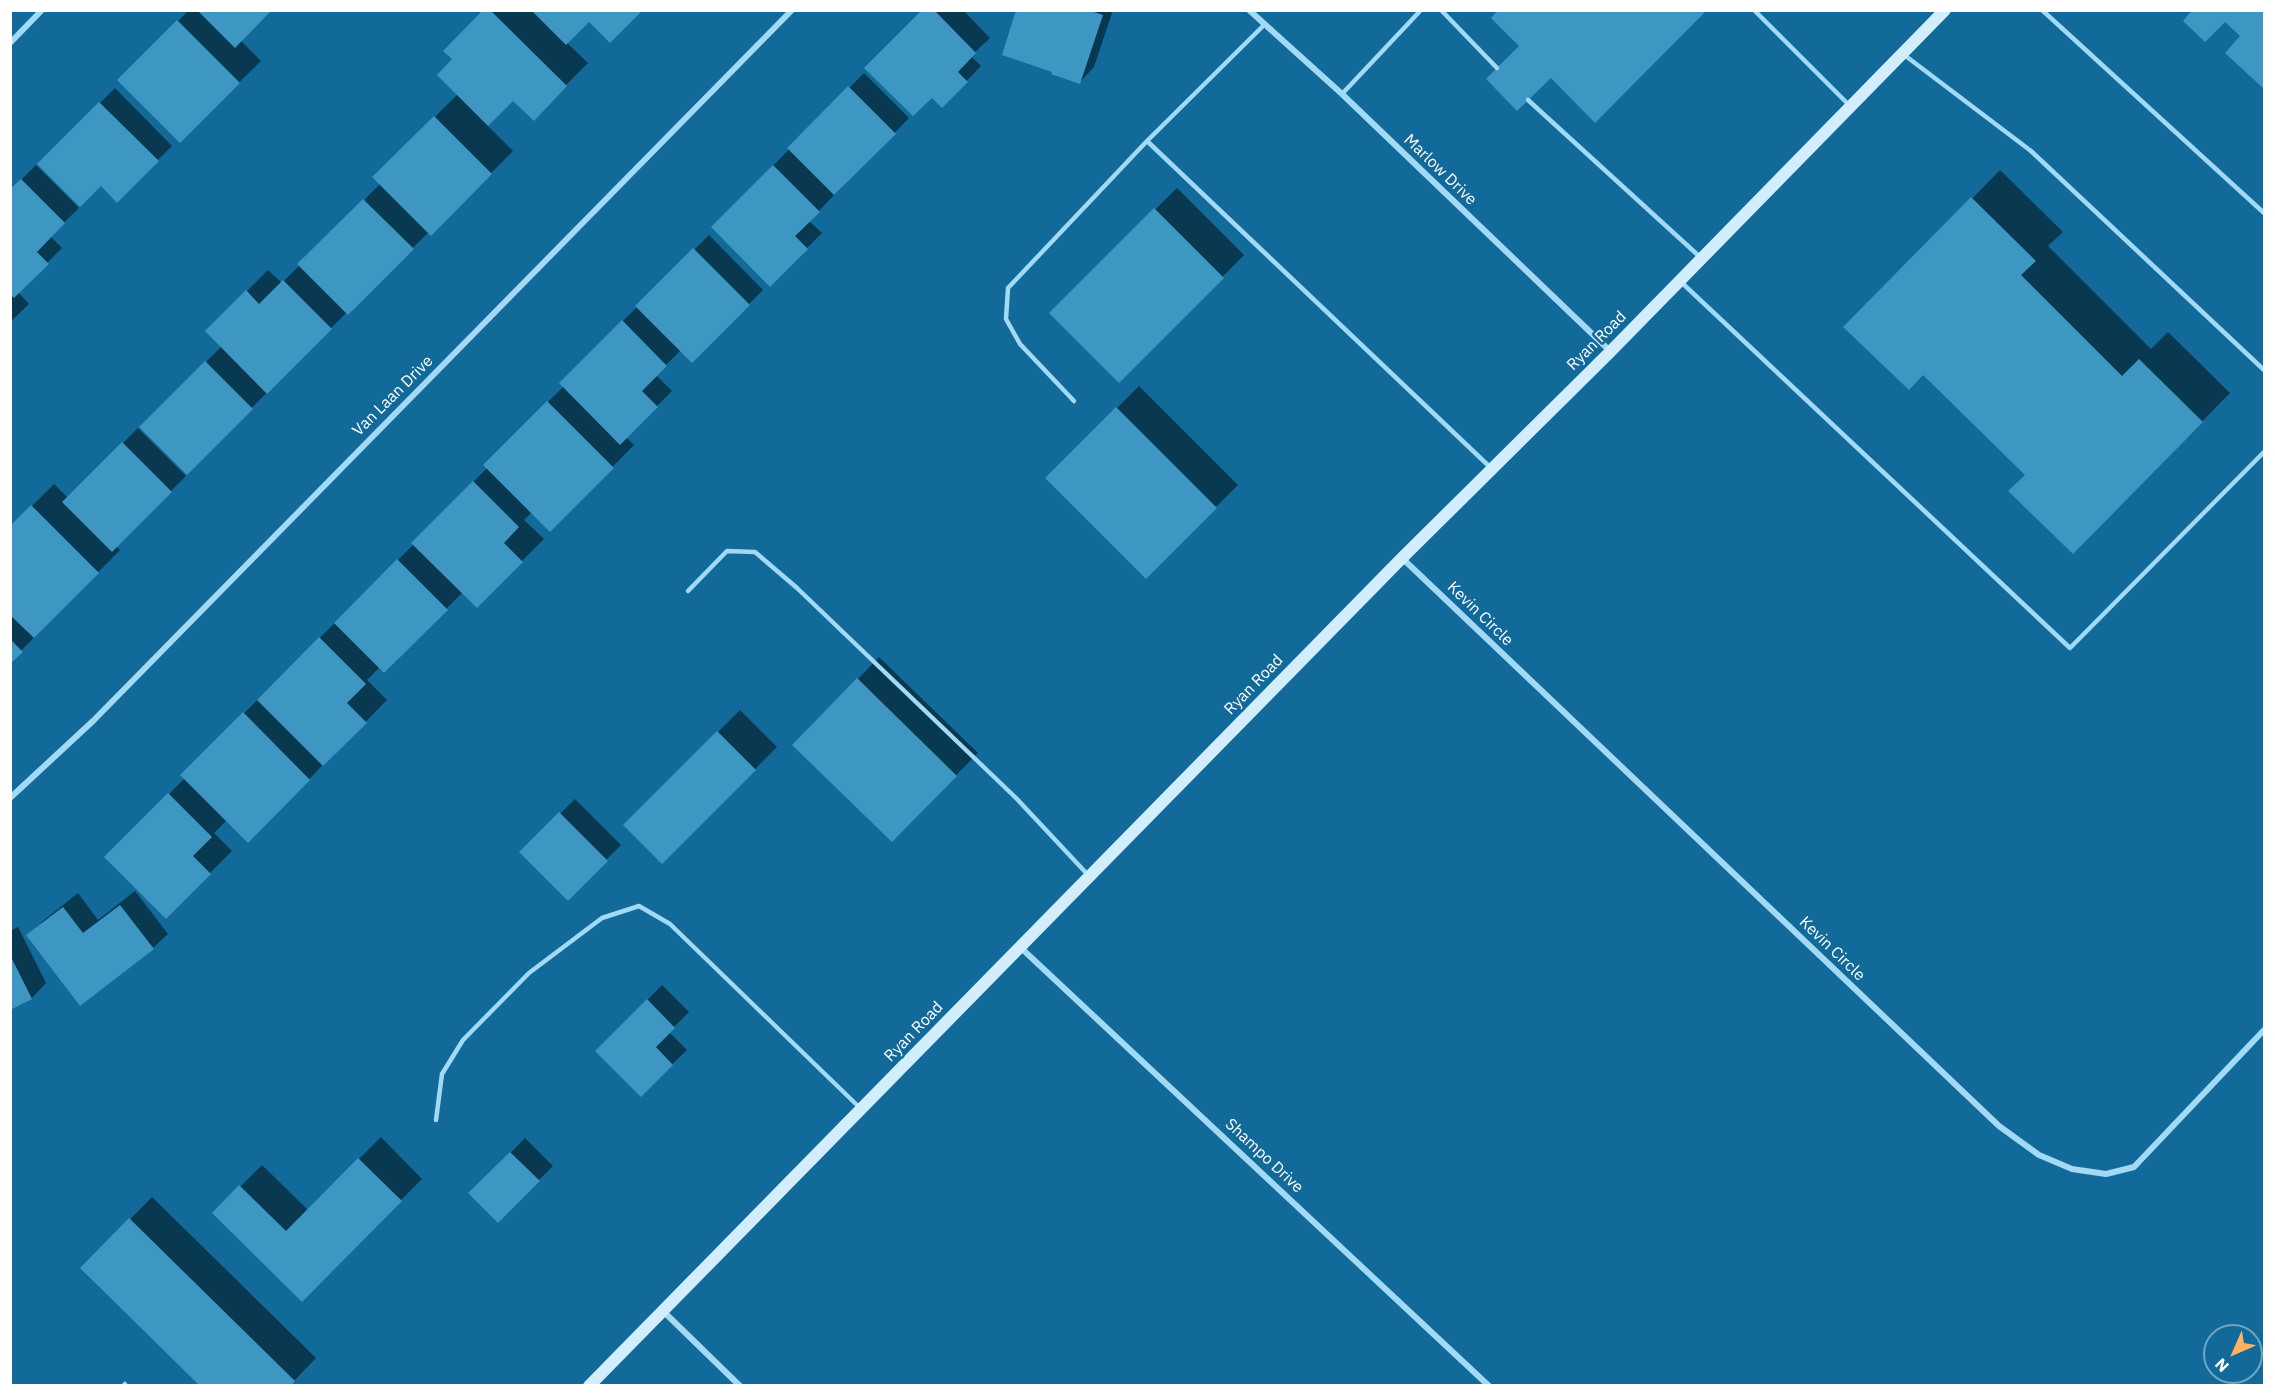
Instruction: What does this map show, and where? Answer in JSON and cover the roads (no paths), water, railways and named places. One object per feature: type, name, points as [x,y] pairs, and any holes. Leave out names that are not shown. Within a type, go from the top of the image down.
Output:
[{"type":"main road","name":"Ryan Road","points":[[589,1386],[1402,558],[1610,352],[1945,10]]},
{"type":"street","points":[[10,44],[42,10]]},
{"type":"street","name":"Van Laan Drive","points":[[10,798],[93,721],[792,10]]},
{"type":"street","name":"Marlow Drive","points":[[1249,10],[1342,94],[1610,352]]},
{"type":"street","name":"Kevin Circle","points":[[1402,558],[1999,1126],[2039,1155],[2073,1169],[2106,1174],[2134,1167],[2265,1030]]},
{"type":"street","name":"Shampo Drive","points":[[1020,947],[1489,1386]]},
{"type":"street","points":[[663,1311],[740,1386]]},
{"type":"lane","points":[[1342,94],[1421,10]]},
{"type":"lane","points":[[1441,10],[1497,68]]},
{"type":"lane","points":[[1754,10],[1851,107]]},
{"type":"lane","points":[[2042,10],[2265,213]]},
{"type":"lane","points":[[1074,401],[1020,344],[1006,319],[1008,288],[1147,141],[1264,24]]},
{"type":"lane","points":[[1903,54],[2031,151],[2265,370]]},
{"type":"lane","points":[[1528,100],[1702,258]]},
{"type":"lane","points":[[1147,141],[1492,469]]},
{"type":"lane","points":[[1680,281],[2070,648],[2265,452]]},
{"type":"lane","points":[[688,591],[727,551],[755,552],[797,588],[1016,798],[1089,876]]},
{"type":"lane","points":[[436,1120],[442,1074],[464,1040],[529,973],[603,918],[639,906],[670,924],[861,1109]]}]
